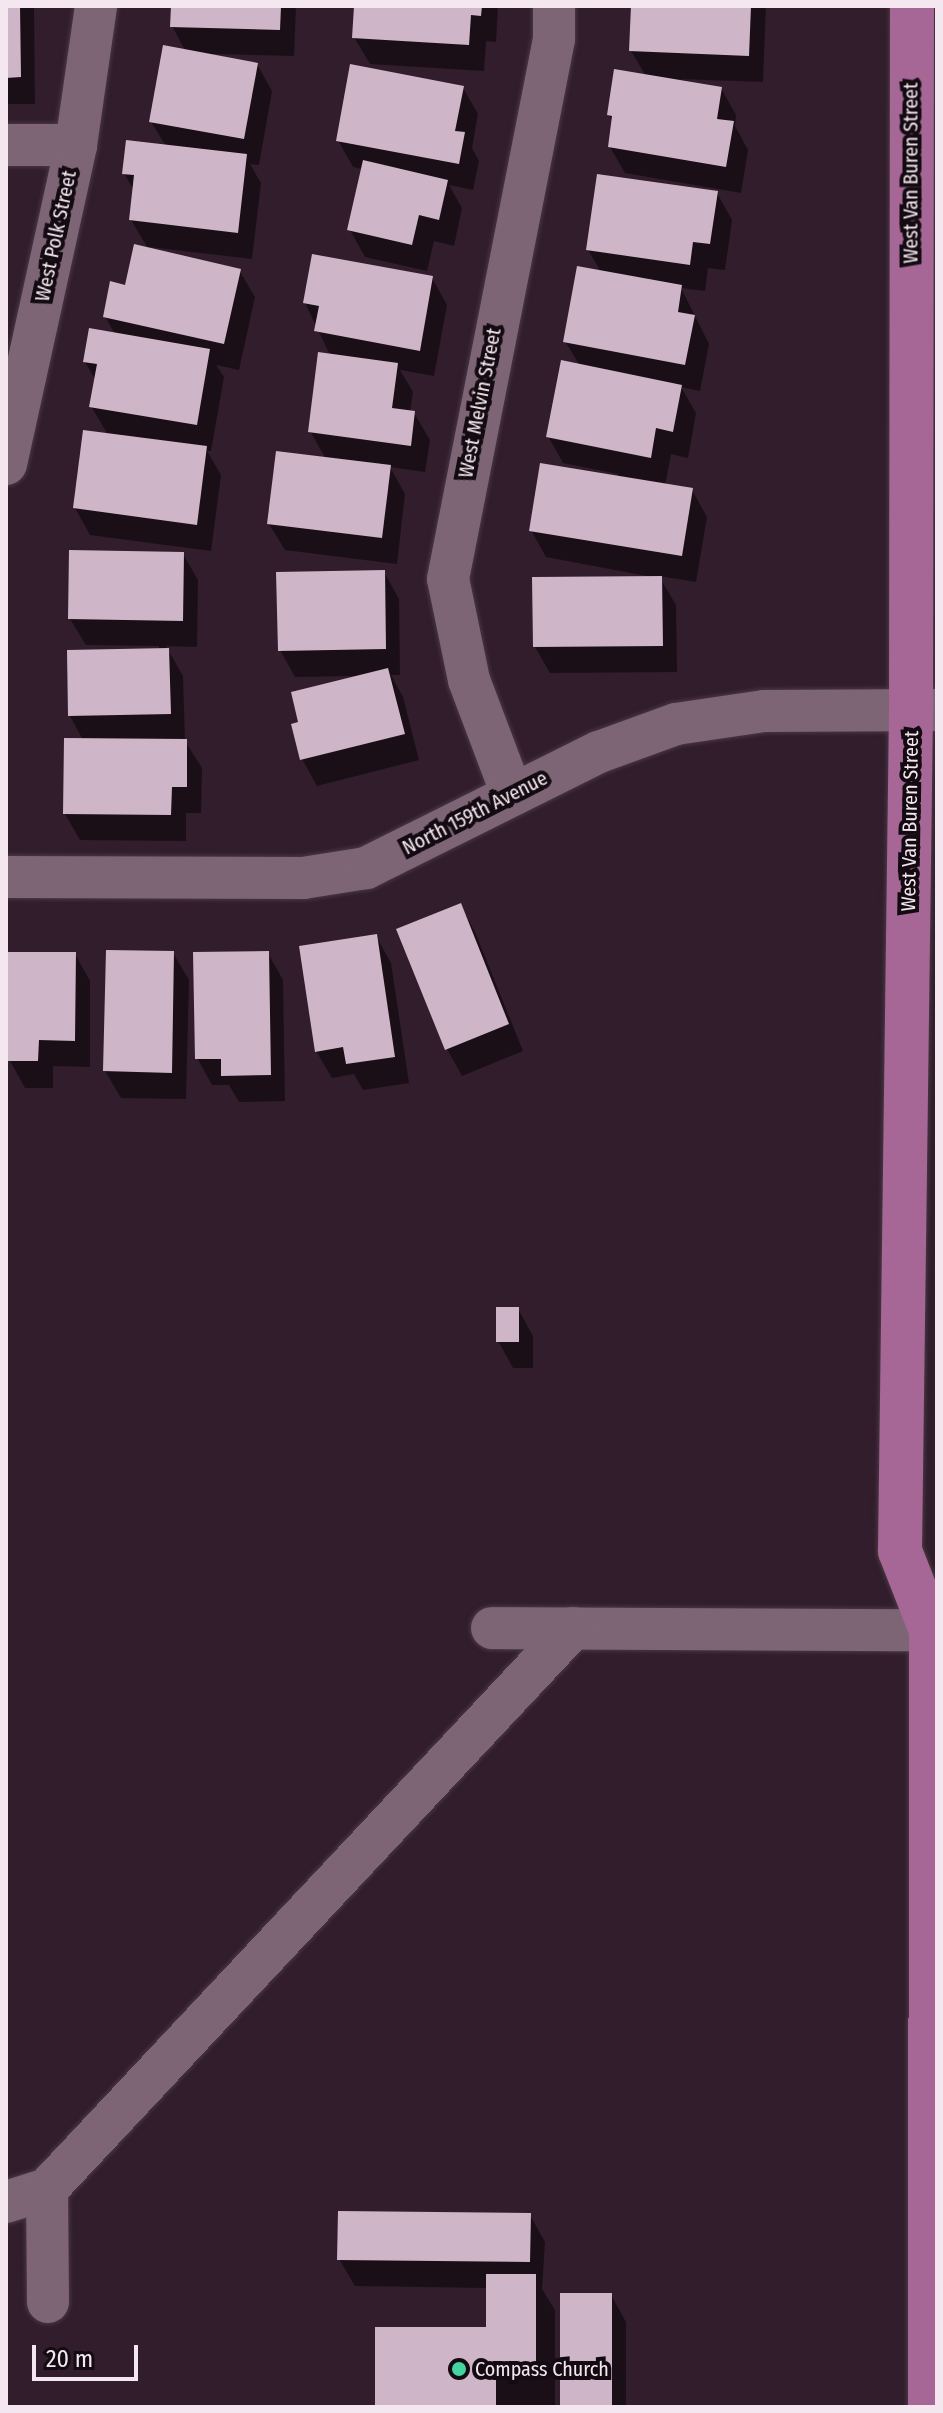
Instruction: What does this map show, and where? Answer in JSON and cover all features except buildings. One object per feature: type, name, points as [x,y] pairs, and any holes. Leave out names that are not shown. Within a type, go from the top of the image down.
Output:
[{"type":"main road","name":"West Van Buren Street","points":[[912,6],[924,710],[900,1551],[934,1624],[930,2407]]},
{"type":"street","name":"West Polk Street","points":[[6,464],[76,145],[96,6]]},
{"type":"street","name":"West Melvin Street","points":[[512,794],[469,680],[448,579],[554,39],[554,6]]},
{"type":"street","points":[[6,145],[76,145]]},
{"type":"street","name":"North 159th Avenue","points":[[6,877],[303,878],[366,868],[599,752],[676,724],[764,711],[924,710]]},
{"type":"street","points":[[492,1628],[934,1624]]},
{"type":"street","points":[[6,2202],[47,2189],[573,1628]]},
{"type":"street","points":[[47,2189],[48,2302]]},
{"type":"place","name":"Compass Church","points":[[459,2369]]}]
